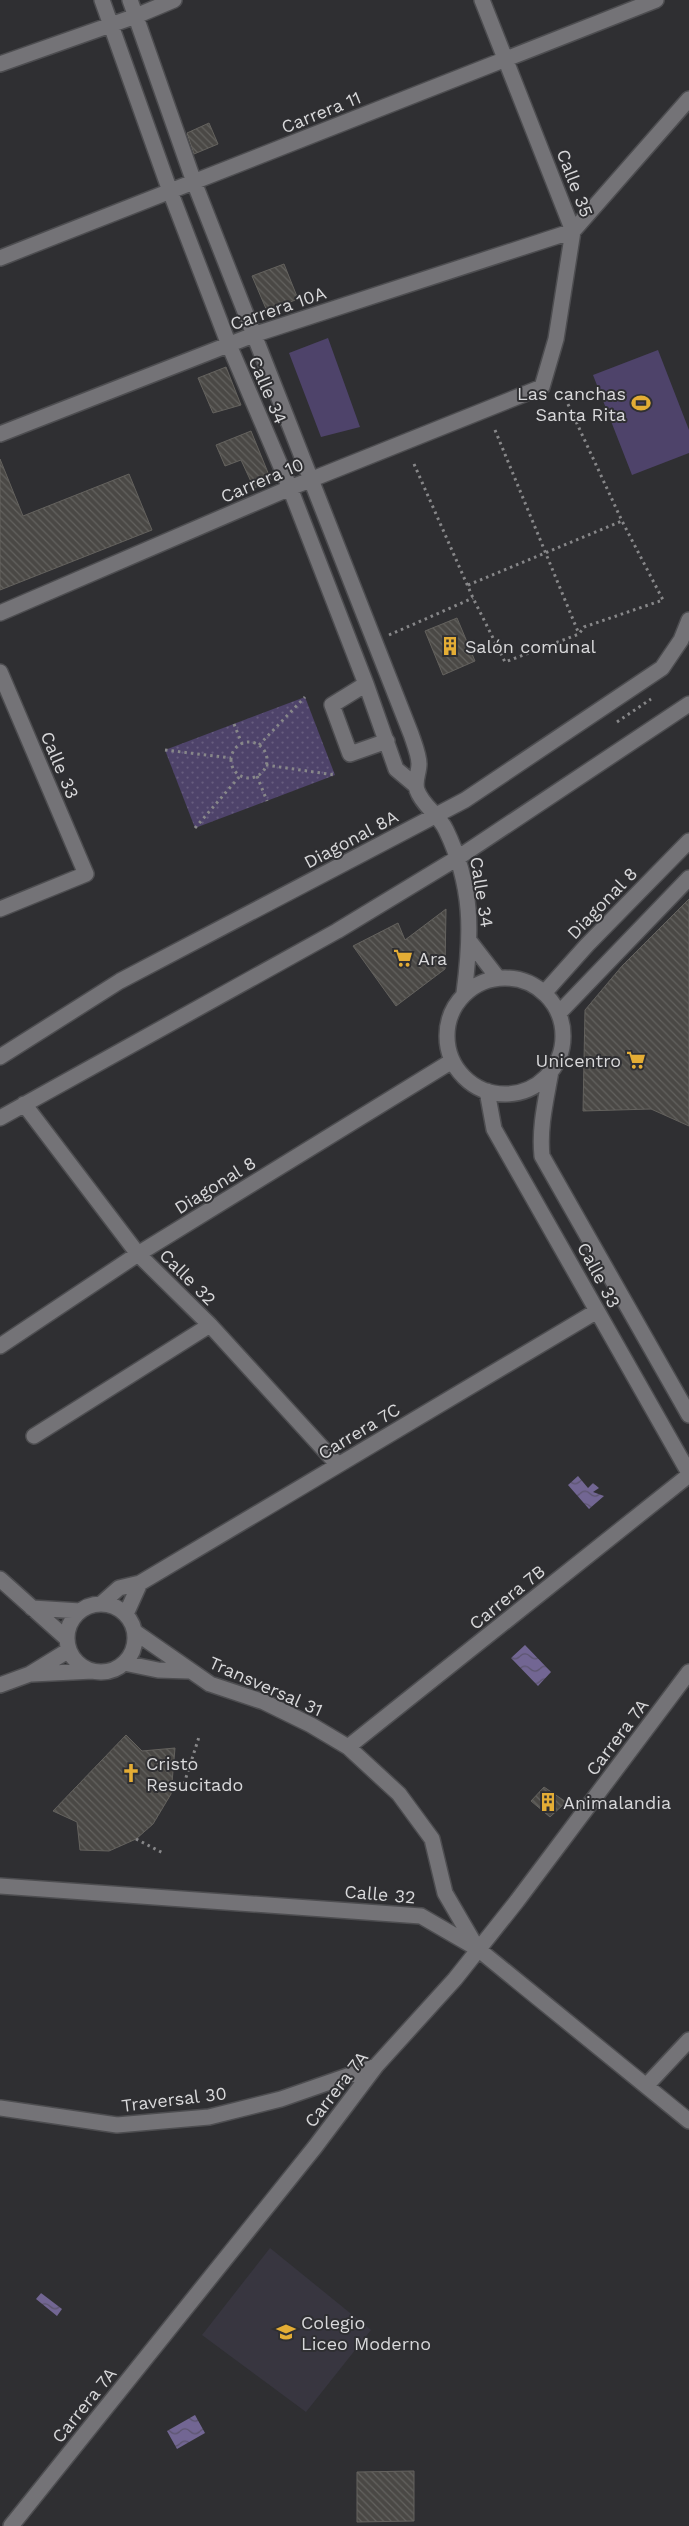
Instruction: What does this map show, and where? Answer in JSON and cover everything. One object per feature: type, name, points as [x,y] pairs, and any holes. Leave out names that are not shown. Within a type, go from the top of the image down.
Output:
[{"type":"street","name":"Calle 34","points":[[102,0],[170,191],[229,345],[290,488],[366,684],[396,769],[415,785],[418,793],[436,814],[459,857],[468,902],[471,943],[498,978]]},
{"type":"street","name":"Calle 34","points":[[130,0],[194,182],[256,334],[310,480],[411,734],[419,763],[415,785]]},
{"type":"street","points":[[0,64],[136,16],[174,0]]},
{"type":"street","name":"Calle 35","points":[[482,0],[573,230],[556,339],[542,387]]},
{"type":"street","name":"Carrera 11","points":[[0,258],[656,0]]},
{"type":"street","points":[[573,230],[689,99]]},
{"type":"street","name":"Carrera 10A","points":[[0,434],[256,334],[573,230]]},
{"type":"street","name":"Carrera 10","points":[[0,613],[290,488],[542,387]]},
{"type":"street","name":"Diagonal 8A","points":[[0,1057],[120,981],[473,794],[662,668],[681,640],[689,620]]},
{"type":"street","name":"Calle 33","points":[[0,672],[86,874],[0,909]]},
{"type":"street","points":[[366,684],[332,706],[350,754],[387,741]]},
{"type":"street","points":[[0,1118],[337,931],[459,857],[689,704]]},
{"type":"street","name":"Diagonal 8","points":[[545,992],[587,945],[689,841]]},
{"type":"street","points":[[559,1013],[689,878]]},
{"type":"street","points":[[464,993],[471,943]]},
{"type":"street","points":[[498,978],[515,978],[531,983],[545,992],[559,1013],[564,1030],[563,1047],[557,1063],[551,1072],[533,1087],[517,1093],[500,1094],[487,1091],[468,1082],[452,1061],[447,1043],[447,1025],[453,1008],[464,993],[474,986],[498,978]]},
{"type":"street","name":"Diagonal 8","points":[[0,1346],[138,1254],[452,1061]]},
{"type":"street","name":"Calle 33","points":[[551,1072],[540,1138],[542,1156],[689,1415]]},
{"type":"street","name":"Calle 33","points":[[487,1091],[494,1129],[558,1238],[689,1474]]},
{"type":"street","name":"Calle 32","points":[[24,1104],[138,1254],[210,1325],[338,1465]]},
{"type":"street","name":"Carrera 7C","points":[[101,1604],[118,1588],[140,1583],[597,1311]]},
{"type":"street","points":[[34,1436],[210,1325]]},
{"type":"street","name":"Carrera 7B","points":[[348,1747],[689,1474]]},
{"type":"street","points":[[0,1579],[68,1644],[80,1664],[96,1671]]},
{"type":"street","points":[[126,1614],[140,1583]]},
{"type":"street","points":[[0,1685],[30,1674],[106,1671],[124,1663],[131,1655],[135,1632],[126,1614],[110,1605],[101,1604],[80,1611],[32,1608]]},
{"type":"street","points":[[30,1674],[68,1644],[69,1626],[80,1611]]},
{"type":"street","name":"Transversal 31","points":[[135,1632],[210,1684],[264,1702],[311,1725],[348,1747],[399,1794],[432,1839],[445,1893],[478,1949]]},
{"type":"street","name":"Transversal 31","points":[[124,1663],[158,1670],[189,1671]]},
{"type":"street","name":"Carrera 7A","points":[[11,2526],[309,2155],[376,2066],[455,1979],[517,1901],[689,1672]]},
{"type":"street","name":"Calle 32","points":[[0,1886],[421,1916],[478,1949],[689,2120]]},
{"type":"street","points":[[646,2086],[689,2040]]},
{"type":"street","name":"Traversal 30","points":[[0,2108],[117,2125],[209,2118],[281,2099],[376,2066]]},
{"type":"path","points":[[414,464],[473,598],[505,662],[579,634],[584,627],[663,600],[622,521],[567,402]]},
{"type":"path","points":[[495,430],[579,634]]},
{"type":"path","points":[[468,586],[622,521]]},
{"type":"path","points":[[387,635],[473,598]]},
{"type":"path","points":[[259,745],[305,697]]},
{"type":"path","points":[[234,724],[242,744]]},
{"type":"path","points":[[253,743],[259,745],[266,754],[266,765],[257,776],[251,778],[240,776],[233,768],[231,758],[234,750],[242,744],[253,743]]},
{"type":"path","points":[[165,750],[231,758]]},
{"type":"path","points":[[266,765],[335,775]]},
{"type":"path","points":[[195,828],[240,776]]},
{"type":"path","points":[[257,776],[267,801]]},
{"type":"path","points":[[182,1790],[199,1737]]},
{"type":"path","points":[[136,1839],[163,1854]]},
{"type":"shaded area","points":[[328,338],[360,427],[321,437],[289,353]]},
{"type":"shaded area","name":"Las canchas Santa Rita","points":[[658,350],[689,430],[689,453],[632,475],[593,375]]},
{"type":"shaded area","points":[[305,697],[335,775],[195,828],[165,750]]},
{"type":"shaded area","name":"Colegio Liceo Moderno","points":[[270,2248],[371,2330],[306,2412],[202,2335]]},
{"type":"water","points":[[578,1476],[588,1488],[593,1483],[599,1488],[593,1492],[604,1496],[589,1509],[568,1485]]},
{"type":"water","points":[[525,1645],[551,1672],[538,1686],[511,1658]]},
{"type":"water","points":[[41,2293],[62,2309],[57,2316],[36,2299]]},
{"type":"water","points":[[195,2415],[205,2433],[177,2449],[167,2431]]},
{"type":"building","points":[[209,123],[218,144],[194,154],[187,133]]},
{"type":"building","points":[[284,264],[298,299],[267,311],[252,276]]},
{"type":"building","points":[[226,367],[241,405],[213,413],[198,378]]},
{"type":"building","points":[[251,431],[271,480],[254,488],[241,460],[225,466],[216,445]]},
{"type":"building","points":[[0,459],[23,516],[129,474],[152,530],[0,590]]},
{"type":"building","name":"Salón comunal","points":[[457,618],[475,661],[443,675],[425,631]]},
{"type":"building","name":"Unicentro","points":[[689,899],[689,1126],[651,1109],[583,1111],[585,1010],[622,966]]},
{"type":"building","name":"Ara","points":[[446,909],[445,969],[396,1006],[353,946],[398,923],[405,940]]},
{"type":"building","name":"Cristo Resucitado","points":[[126,1735],[142,1751],[175,1748],[171,1794],[153,1824],[136,1839],[109,1851],[80,1850],[77,1822],[53,1811]]},
{"type":"building","name":"Animalandia","points":[[544,1787],[566,1802],[550,1817],[531,1801]]},
{"type":"building","points":[[414,2471],[414,2521],[357,2522],[357,2472]]},
{"type":"place","name":"Las canchas Santa Rita","points":[[641,403]]},
{"type":"place","name":"Salón comunal","points":[[450,646]]},
{"type":"place","name":"Ara","points":[[403,958]]},
{"type":"place","name":"Unicentro","points":[[636,1060]]},
{"type":"place","name":"Cristo Resucitado","points":[[131,1773]]},
{"type":"place","name":"Animalandia","points":[[548,1802]]},
{"type":"place","name":"Colegio Liceo Moderno","points":[[286,2332]]}]
